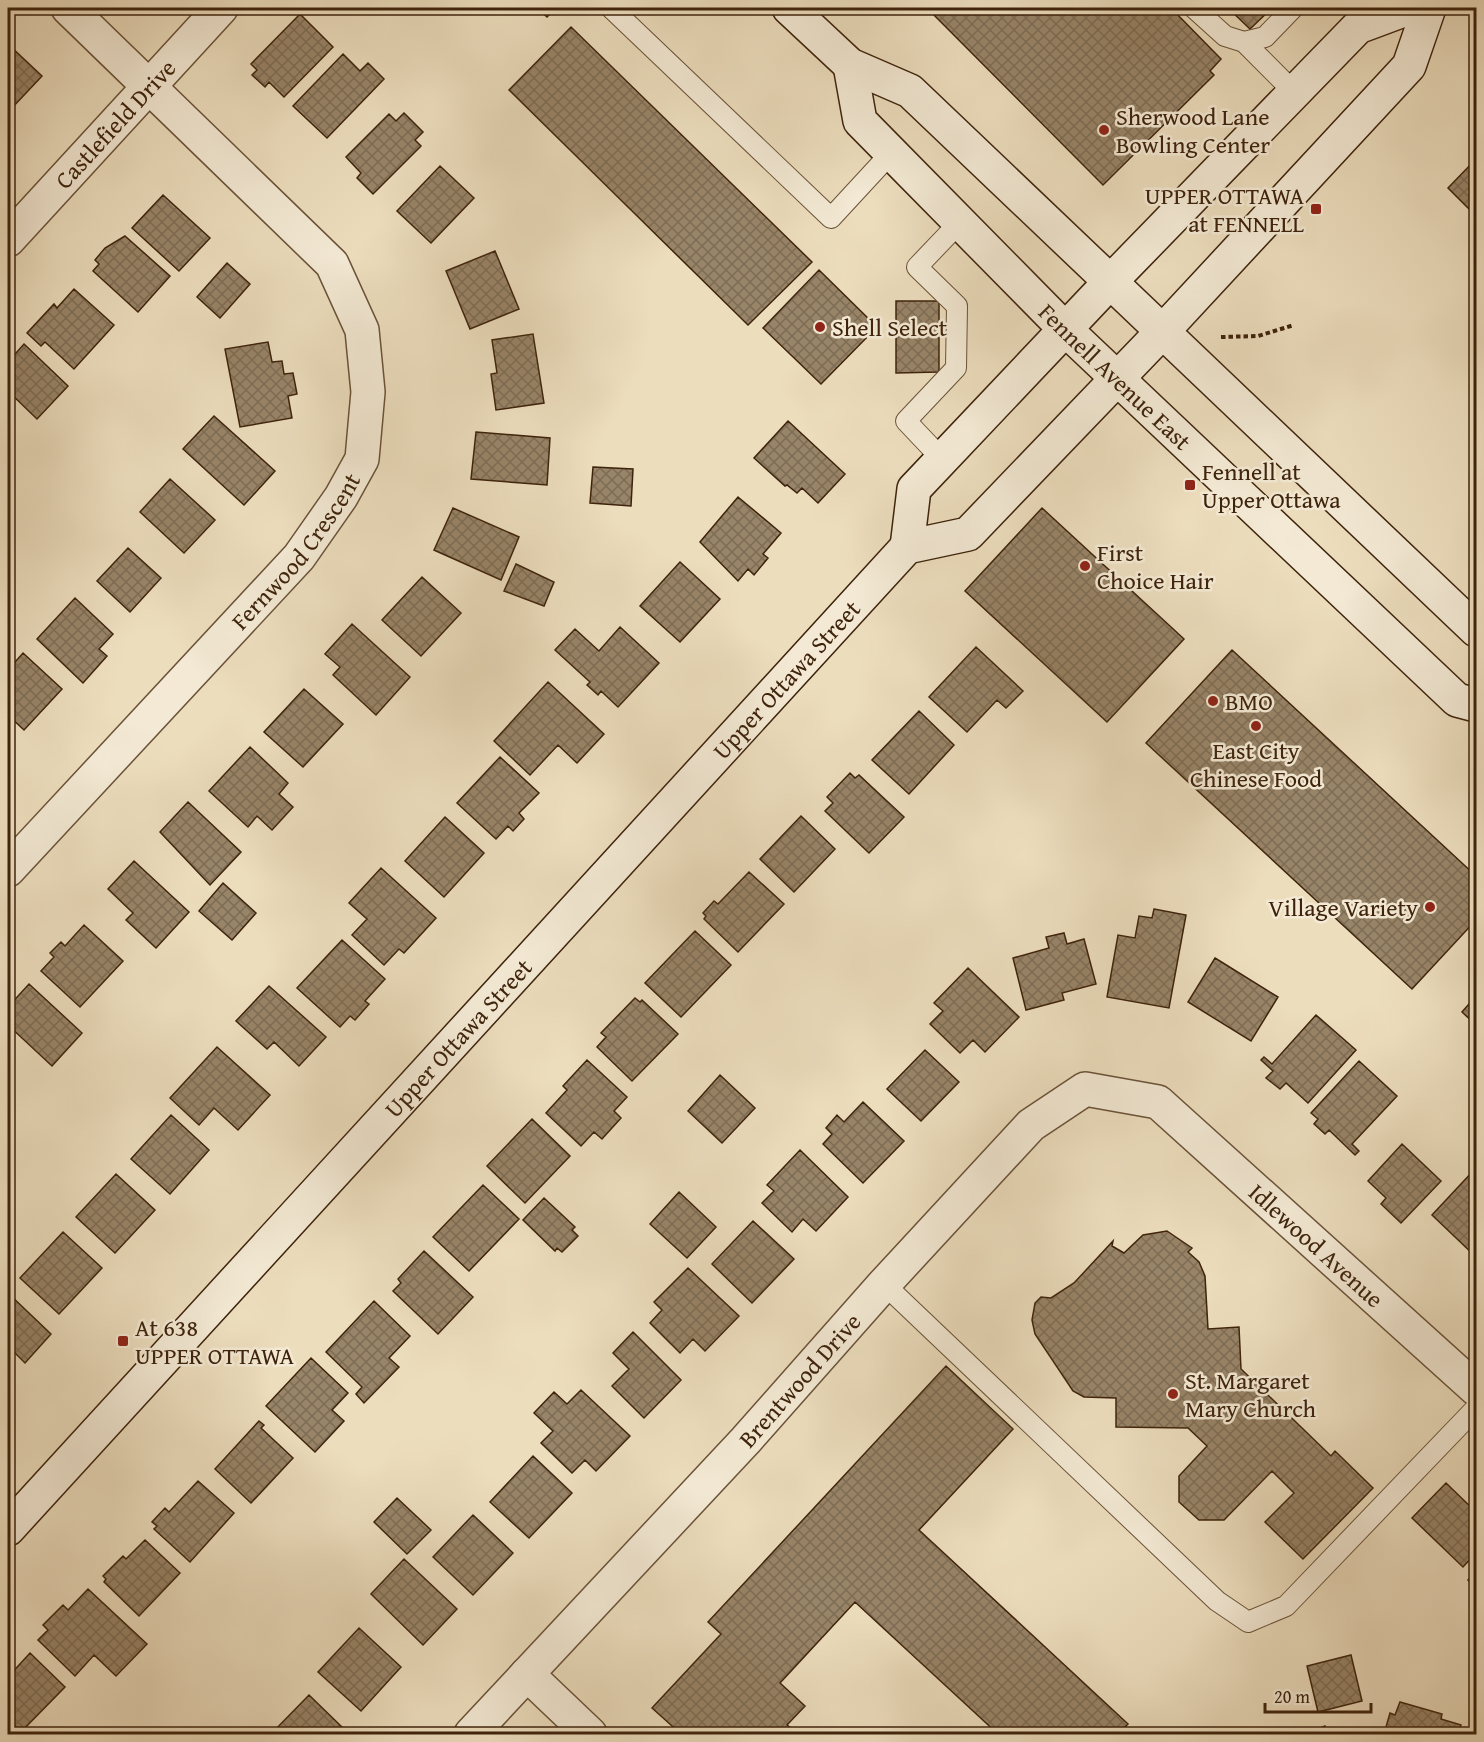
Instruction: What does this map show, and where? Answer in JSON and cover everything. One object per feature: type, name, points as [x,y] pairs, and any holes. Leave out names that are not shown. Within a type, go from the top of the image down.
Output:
[{"type":"main road","name":"Fernwood Crescent","points":[[8,870],[299,557],[341,497],[362,459],[368,392],[362,330],[332,264],[68,8]]},
{"type":"main road","name":"Castlefield Drive","points":[[8,240],[221,8]]},
{"type":"main road","points":[[789,8],[850,65],[910,91],[1476,630]]},
{"type":"main road","points":[[1409,8],[1358,27],[1110,282],[914,489],[907,547],[968,534],[1162,332],[1409,66],[1429,8]]},
{"type":"main road","name":"Fennell Avenue East","points":[[850,65],[860,121],[891,153],[1065,329],[1457,700],[1476,705]]},
{"type":"main road","name":"Upper Ottawa Street","points":[[8,1528],[907,547]]},
{"type":"main road","name":"Brentwood Drive","points":[[471,1734],[746,1440],[884,1284],[1031,1125],[1084,1089],[1158,1102]]},
{"type":"main road","name":"Idlewood Avenue","points":[[1158,1102],[1472,1374]]},
{"type":"main road","points":[[526,1674],[590,1734]]},
{"type":"lane","points":[[611,8],[831,218],[891,153]]},
{"type":"lane","points":[[1194,8],[1225,36],[1244,42],[1294,92]]},
{"type":"lane","points":[[1244,42],[1265,37],[1293,8]]},
{"type":"lane","points":[[942,459],[906,421],[956,368],[957,306],[917,267],[960,222]]},
{"type":"lane","points":[[884,1284],[1217,1601],[1248,1622],[1286,1606],[1476,1408]]},
{"type":"path","points":[[1221,337],[1258,336],[1294,325]]},
{"type":"building","points":[[537,8],[556,8],[547,17]]},
{"type":"building","name":"Sherwood Lane Bowling Center","points":[[927,8],[1171,8],[1221,59],[1210,71],[1214,75],[1103,185]]},
{"type":"building","points":[[1228,8],[1272,8],[1250,29]]},
{"type":"building","points":[[300,14],[333,47],[284,97],[269,82],[265,87],[252,75],[257,70],[251,64]]},
{"type":"building","points":[[571,27],[812,262],[748,325],[509,90]]},
{"type":"building","points":[[8,44],[42,76],[11,109],[8,106]]},
{"type":"building","points":[[343,54],[360,71],[368,63],[384,79],[327,138],[293,106]]},
{"type":"building","points":[[404,113],[423,132],[415,140],[421,146],[373,194],[357,178],[361,173],[346,157],[389,114],[396,121]]},
{"type":"building","points":[[1476,159],[1476,216],[1448,188]]},
{"type":"building","points":[[440,166],[474,198],[431,243],[397,211]]},
{"type":"building","points":[[163,195],[210,238],[179,271],[132,228]]},
{"type":"building","points":[[125,236],[170,276],[138,312],[93,271],[99,264],[95,260],[105,248]]},
{"type":"building","points":[[495,251],[519,309],[470,329],[446,271]]},
{"type":"building","points":[[227,263],[250,284],[220,318],[197,297]]},
{"type":"building","name":"Shell Select","points":[[819,270],[877,327],[821,384],[763,328]]},
{"type":"building","points":[[74,289],[114,325],[74,369],[45,342],[41,346],[27,333],[54,304],[57,308]]},
{"type":"building","points":[[896,301],[939,301],[939,372],[896,373]]},
{"type":"building","points":[[533,334],[544,403],[496,410],[491,374],[497,373],[492,340]]},
{"type":"building","points":[[268,342],[272,362],[282,361],[284,374],[293,373],[297,394],[288,396],[292,418],[240,427],[225,349]]},
{"type":"building","points":[[24,344],[68,386],[37,419],[8,391],[8,362]]},
{"type":"building","points":[[214,416],[275,471],[244,505],[183,449]]},
{"type":"building","points":[[788,421],[845,474],[818,503],[802,488],[797,493],[787,485],[785,486],[754,458]]},
{"type":"building","points":[[476,432],[550,438],[547,485],[471,479]]},
{"type":"building","points":[[593,467],[633,469],[631,506],[590,503]]},
{"type":"building","points":[[170,479],[215,520],[184,553],[140,512]]},
{"type":"building","points":[[738,497],[781,533],[763,554],[768,558],[754,575],[748,569],[738,581],[700,542]]},
{"type":"building","points":[[453,508],[519,537],[501,580],[434,550]]},
{"type":"building","points":[[1042,508],[1184,639],[1107,722],[965,591]]},
{"type":"building","points":[[128,548],[161,578],[130,612],[97,581]]},
{"type":"building","points":[[680,562],[720,599],[680,642],[640,606]]},
{"type":"building","points":[[516,564],[554,582],[544,606],[504,591]]},
{"type":"building","points":[[422,577],[461,613],[421,656],[382,620]]},
{"type":"building","points":[[75,598],[113,634],[99,649],[107,656],[83,683],[37,639]]},
{"type":"building","points":[[352,624],[410,677],[376,715],[333,675],[340,667],[325,654]]},
{"type":"building","points":[[620,627],[659,663],[618,707],[601,691],[598,695],[587,685],[590,682],[555,650],[575,629],[599,651]]},
{"type":"building","points":[[976,647],[1023,691],[1006,708],[997,700],[967,732],[929,697]]},
{"type":"building","points":[[1232,650],[1476,876],[1476,920],[1412,989],[1146,743]]},
{"type":"building","points":[[23,653],[62,689],[24,730],[8,715],[8,670]]},
{"type":"building","points":[[548,682],[604,734],[577,763],[558,745],[530,775],[494,741]]},
{"type":"building","points":[[304,689],[343,724],[303,767],[264,732]]},
{"type":"building","points":[[919,711],[954,745],[909,794],[872,760]]},
{"type":"building","points":[[250,747],[288,783],[279,794],[293,807],[272,830],[257,816],[248,827],[209,791]]},
{"type":"building","points":[[500,757],[539,793],[519,813],[524,819],[513,831],[508,826],[496,839],[457,803]]},
{"type":"building","points":[[850,773],[855,778],[859,775],[904,817],[869,853],[825,811],[833,803],[827,797]]},
{"type":"building","points":[[188,802],[241,852],[210,885],[160,832]]},
{"type":"building","points":[[801,816],[835,849],[794,892],[760,859]]},
{"type":"building","points":[[445,817],[484,853],[444,897],[405,861]]},
{"type":"building","points":[[134,861],[189,912],[156,948],[126,920],[133,913],[108,889]]},
{"type":"building","points":[[381,868],[436,918],[404,953],[399,949],[384,965],[352,935],[367,919],[349,903]]},
{"type":"building","points":[[749,872],[784,904],[738,952],[704,919],[706,916],[703,913],[714,901],[718,904]]},
{"type":"building","points":[[223,883],[256,913],[232,940],[199,911]]},
{"type":"building","points":[[1154,909],[1186,915],[1169,1008],[1107,997],[1118,935],[1135,938],[1139,916],[1152,918]]},
{"type":"building","points":[[84,925],[123,961],[80,1007],[41,971],[54,957],[50,953],[61,942],[65,946]]},
{"type":"building","points":[[695,931],[731,965],[681,1017],[645,983]]},
{"type":"building","points":[[1064,933],[1067,944],[1084,939],[1096,984],[1062,993],[1064,1000],[1026,1010],[1013,958],[1049,948],[1046,937]]},
{"type":"building","points":[[342,940],[385,979],[365,1001],[369,1004],[355,1020],[350,1016],[340,1027],[297,988]]},
{"type":"building","points":[[1215,958],[1278,997],[1251,1041],[1188,1002]]},
{"type":"building","points":[[968,968],[1019,1017],[985,1052],[973,1040],[960,1053],[930,1024],[943,1011],[934,1003]]},
{"type":"building","points":[[29,984],[82,1033],[52,1066],[8,1025],[8,1007]]},
{"type":"building","points":[[269,986],[326,1037],[299,1066],[274,1042],[267,1049],[236,1021]]},
{"type":"building","points":[[1476,996],[1476,1025],[1462,1012]]},
{"type":"building","points":[[635,998],[640,1002],[642,1000],[678,1034],[632,1081],[597,1047],[606,1037],[601,1033]]},
{"type":"building","points":[[1316,1015],[1356,1050],[1308,1103],[1286,1083],[1280,1089],[1266,1078],[1273,1071],[1261,1060],[1264,1057],[1272,1064]]},
{"type":"building","points":[[217,1047],[270,1095],[238,1130],[214,1108],[199,1125],[170,1098]]},
{"type":"building","points":[[925,1050],[959,1082],[921,1121],[887,1089]]},
{"type":"building","points":[[587,1060],[627,1097],[614,1111],[621,1118],[602,1139],[594,1132],[581,1146],[546,1113],[567,1090],[563,1086]]},
{"type":"building","points":[[1359,1061],[1397,1096],[1352,1144],[1359,1151],[1355,1155],[1329,1130],[1325,1134],[1314,1124],[1318,1119],[1311,1113]]},
{"type":"building","points":[[8,1072],[14,1078],[8,1085]]},
{"type":"building","points":[[720,1075],[755,1108],[722,1143],[688,1111]]},
{"type":"building","points":[[863,1102],[904,1141],[863,1183],[823,1144],[832,1134],[826,1128],[837,1115],[844,1122]]},
{"type":"building","points":[[171,1115],[209,1150],[170,1194],[131,1159]]},
{"type":"building","points":[[532,1119],[570,1156],[525,1203],[487,1166]]},
{"type":"building","points":[[1402,1144],[1441,1181],[1401,1223],[1381,1204],[1386,1198],[1368,1181]]},
{"type":"building","points":[[800,1150],[848,1197],[816,1231],[803,1219],[792,1232],[762,1203],[774,1191],[767,1185]]},
{"type":"building","points":[[1476,1168],[1476,1244],[1473,1247],[1476,1250],[1476,1257],[1432,1215]]},
{"type":"building","points":[[116,1174],[155,1210],[115,1253],[76,1217]]},
{"type":"building","points":[[483,1185],[519,1219],[469,1271],[433,1237]]},
{"type":"building","points":[[679,1192],[716,1227],[687,1258],[650,1224]]},
{"type":"building","points":[[544,1198],[575,1227],[572,1230],[578,1236],[562,1252],[557,1248],[555,1251],[523,1220]]},
{"type":"building","points":[[753,1221],[794,1259],[752,1303],[712,1264]]},
{"type":"building","name":"St. Margaret Mary Church","points":[[1167,1231],[1192,1248],[1188,1252],[1199,1262],[1205,1276],[1208,1329],[1239,1327],[1241,1369],[1331,1456],[1335,1451],[1373,1488],[1303,1559],[1265,1522],[1294,1493],[1272,1471],[1224,1520],[1199,1520],[1179,1502],[1179,1476],[1207,1446],[1188,1428],[1116,1427],[1116,1398],[1084,1397],[1073,1391],[1035,1334],[1032,1320],[1035,1303],[1041,1297],[1051,1298],[1074,1283],[1113,1241],[1112,1246],[1124,1253],[1143,1235]]},
{"type":"building","points":[[63,1232],[102,1268],[59,1314],[20,1278]]},
{"type":"building","points":[[424,1251],[473,1297],[438,1334],[393,1291],[401,1283],[398,1279]]},
{"type":"building","points":[[688,1268],[739,1316],[705,1351],[693,1339],[680,1353],[650,1323],[662,1310],[654,1302]]},
{"type":"building","points":[[8,1293],[51,1334],[25,1363],[8,1346]]},
{"type":"building","points":[[374,1301],[410,1336],[389,1358],[399,1367],[364,1403],[356,1394],[362,1387],[326,1352]]},
{"type":"building","points":[[633,1332],[681,1380],[644,1418],[612,1386],[629,1369],[613,1353]]},
{"type":"building","points":[[311,1358],[348,1393],[332,1410],[344,1421],[315,1452],[266,1406]]},
{"type":"building","points":[[946,1366],[1013,1429],[919,1530],[1128,1724],[1118,1734],[998,1734],[855,1602],[780,1683],[805,1706],[787,1725],[799,1734],[681,1734],[652,1708],[721,1634],[708,1622]]},
{"type":"building","points":[[581,1390],[630,1436],[596,1471],[585,1460],[572,1473],[541,1443],[553,1431],[534,1413],[554,1392],[567,1404]]},
{"type":"building","points":[[259,1421],[264,1425],[261,1428],[293,1458],[251,1503],[215,1469]]},
{"type":"building","points":[[533,1456],[572,1493],[529,1538],[490,1502]]},
{"type":"building","points":[[198,1481],[234,1513],[190,1562],[154,1529],[157,1526],[152,1522],[165,1508],[169,1512]]},
{"type":"building","points":[[1446,1483],[1476,1512],[1476,1553],[1463,1567],[1412,1518]]},
{"type":"building","points":[[397,1498],[431,1530],[407,1554],[374,1522]]},
{"type":"building","points":[[473,1515],[513,1553],[473,1595],[433,1557]]},
{"type":"building","points":[[145,1540],[180,1573],[139,1616],[104,1582],[106,1579],[103,1576],[123,1556],[126,1559]]},
{"type":"building","points":[[404,1559],[457,1609],[423,1645],[371,1594]]},
{"type":"building","points":[[1476,1572],[1476,1588],[1468,1580]]},
{"type":"building","points":[[88,1589],[147,1644],[116,1676],[94,1655],[75,1676],[38,1640],[48,1630],[43,1625],[63,1605],[68,1610]]},
{"type":"building","points":[[359,1628],[401,1667],[361,1711],[318,1672]]},
{"type":"building","points":[[30,1653],[65,1687],[21,1732],[8,1719],[8,1677]]},
{"type":"building","points":[[1351,1655],[1362,1701],[1318,1712],[1307,1666]]},
{"type":"building","points":[[309,1695],[347,1732],[344,1734],[271,1734]]},
{"type":"building","points":[[1400,1702],[1442,1714],[1441,1719],[1461,1725],[1458,1734],[1384,1734],[1390,1713],[1395,1715]]},
{"type":"building","points":[[1325,1726],[1329,1734],[1305,1734]]},
{"type":"place","name":"Sherwood Lane Bowling Center","points":[[1104,130]]},
{"type":"place","name":"UPPER OTTAWA at FENNELL","points":[[1316,209]]},
{"type":"place","name":"Shell Select","points":[[820,327]]},
{"type":"place","name":"Fennell at Upper Ottawa","points":[[1190,485]]},
{"type":"place","name":"First Choice Hair","points":[[1085,566]]},
{"type":"place","name":"BMO","points":[[1213,701]]},
{"type":"place","name":"East City Chinese Food","points":[[1256,726]]},
{"type":"place","name":"Village Variety","points":[[1430,907]]},
{"type":"place","name":"At 638 UPPER OTTAWA","points":[[123,1341]]},
{"type":"place","name":"St. Margaret Mary Church","points":[[1173,1394]]}]
